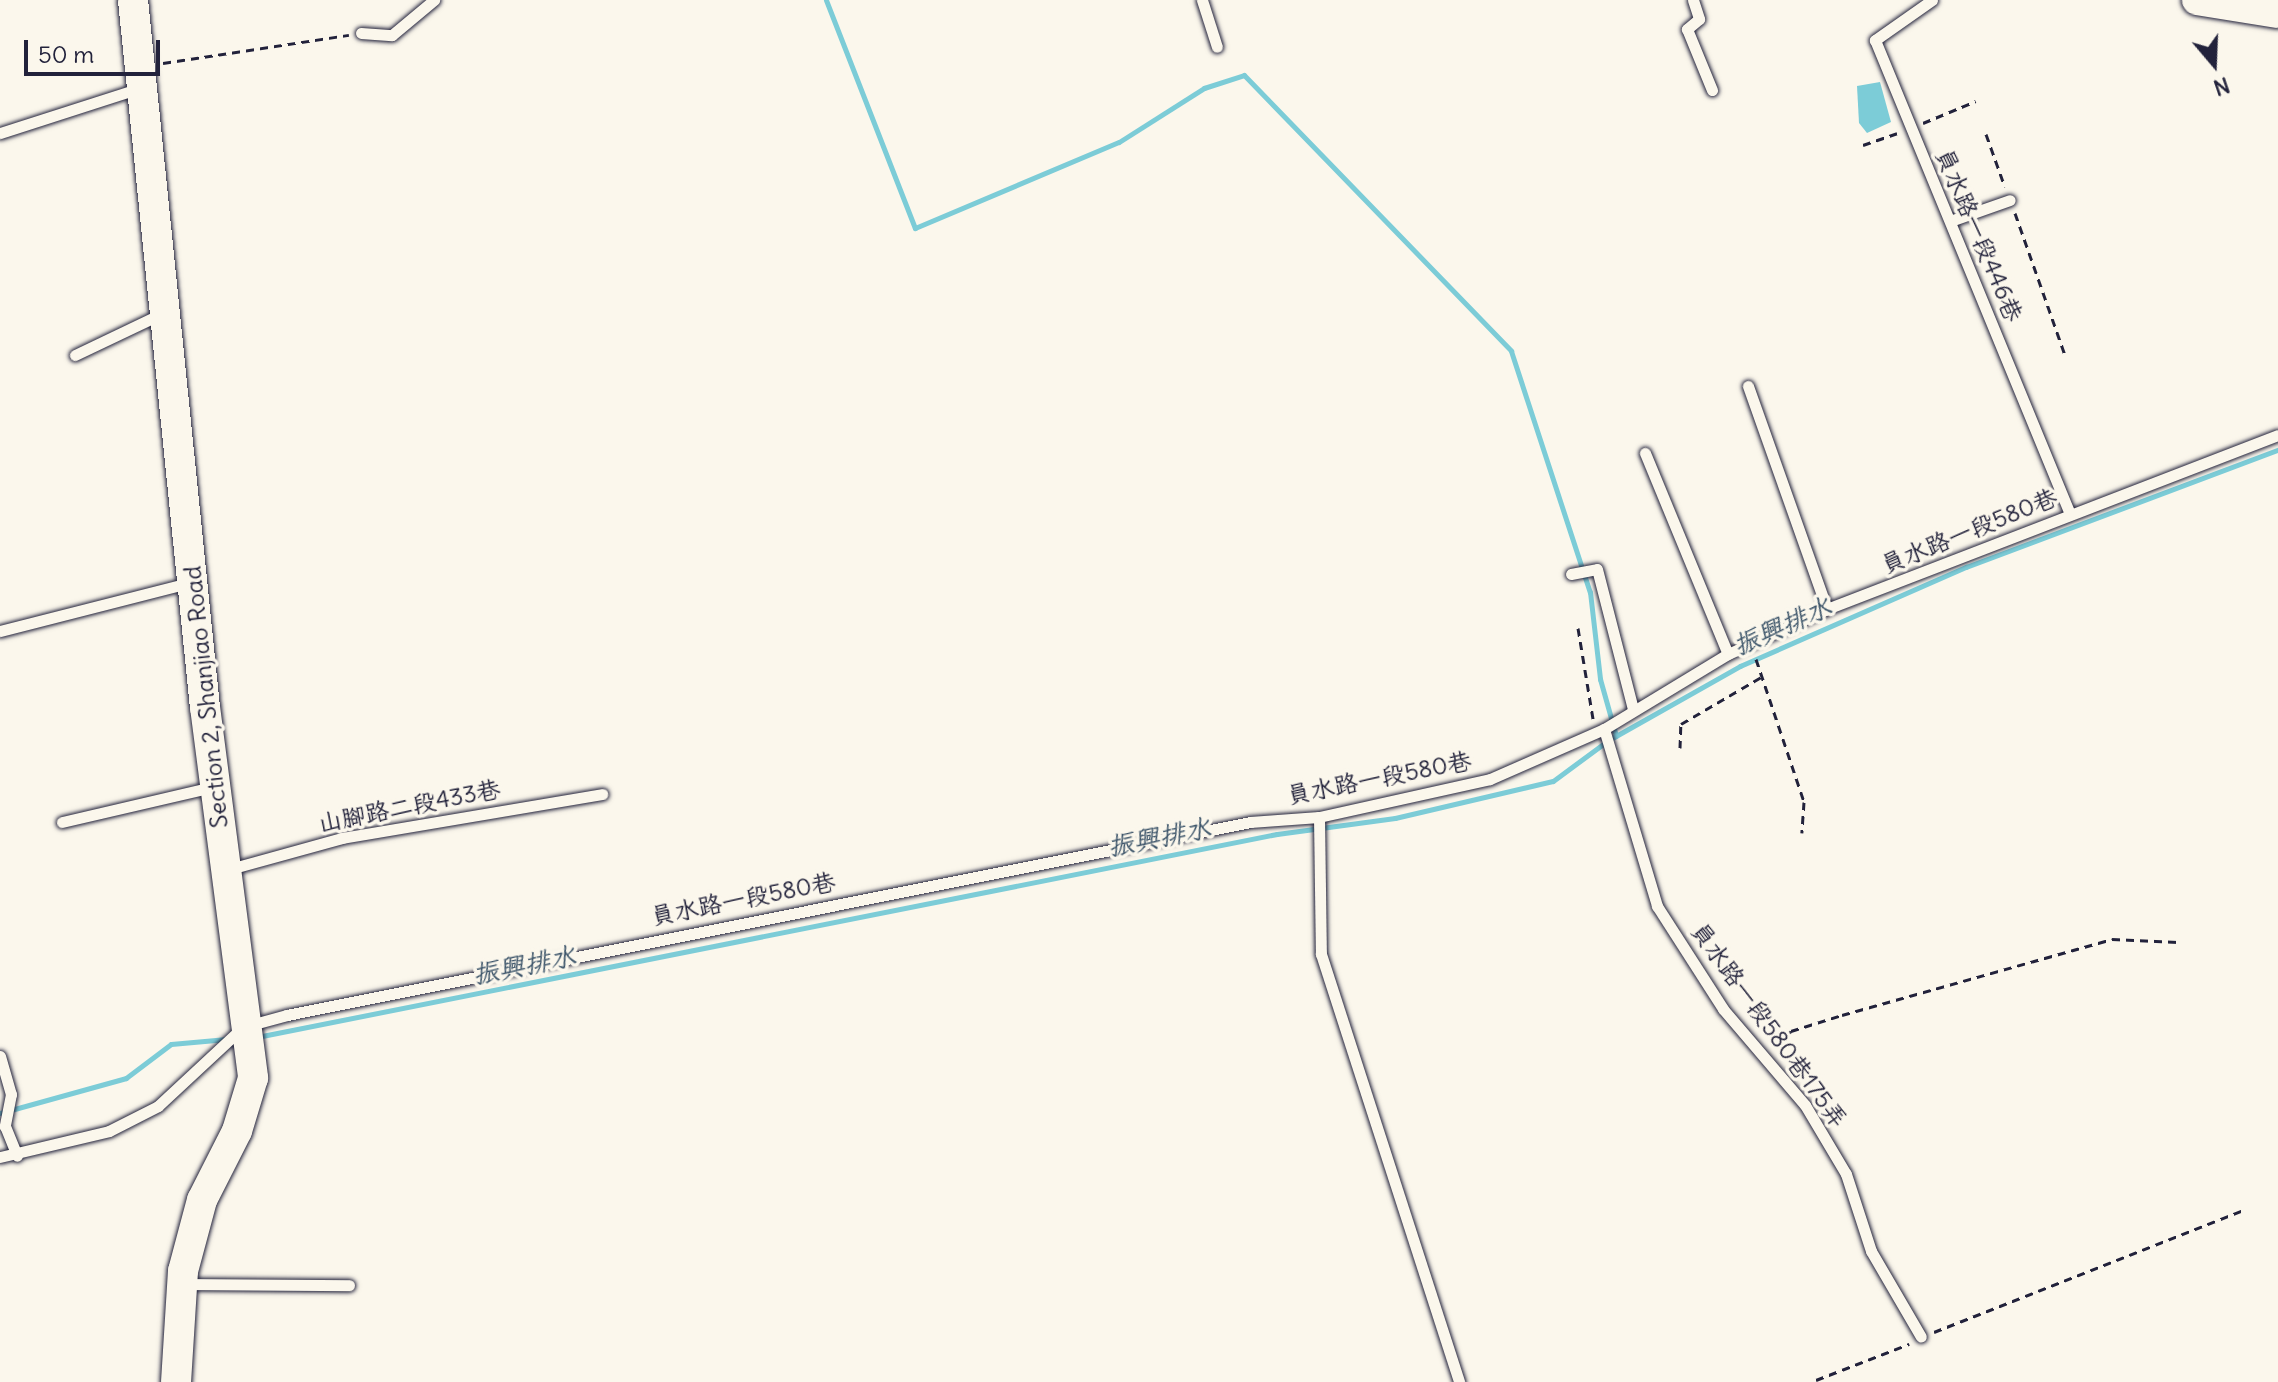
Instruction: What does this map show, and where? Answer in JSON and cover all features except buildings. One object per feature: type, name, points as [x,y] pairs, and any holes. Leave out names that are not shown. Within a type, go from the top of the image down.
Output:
[{"type":"main road","name":"Section 2, Shanjiao Road","points":[[133,0],[144,76],[215,786],[243,1027],[253,1078],[237,1131],[202,1200],[183,1284],[176,1382]]},
{"type":"main road","points":[[2197,0],[2278,13]]},
{"type":"lane","points":[[361,33],[392,35],[434,0]]},
{"type":"lane","points":[[1202,0],[1217,47]]},
{"type":"lane","points":[[1693,0],[1699,19],[1687,29],[1712,90]]},
{"type":"lane","name":"員水路一段446巷","points":[[1932,0],[1875,40],[1908,129],[1953,220],[2070,514]]},
{"type":"lane","points":[[0,133],[144,76]]},
{"type":"lane","points":[[1953,220],[2010,200]]},
{"type":"lane","points":[[75,355],[167,311]]},
{"type":"lane","points":[[1748,386],[1827,609]]},
{"type":"lane","name":"員水路一段580巷","points":[[243,1027],[525,964],[1250,822],[1319,817],[1490,779],[1600,732],[1633,709],[1728,654],[1827,609],[2278,435]]},
{"type":"lane","points":[[1645,453],[1728,654]]},
{"type":"lane","points":[[1571,574],[1597,569],[1633,709]]},
{"type":"lane","points":[[0,631],[193,582]]},
{"type":"lane","name":"員水路一段580巷175弄","points":[[1600,732],[1657,906],[1723,1009],[1805,1105],[1846,1174],[1871,1251],[1921,1337]]},
{"type":"lane","points":[[62,822],[215,786]]},
{"type":"lane","name":"山腳路二段433巷","points":[[226,871],[342,838],[602,794]]},
{"type":"lane","points":[[1319,817],[1321,954],[1459,1382]]},
{"type":"lane","points":[[0,1157],[17,1156],[109,1131],[158,1106],[243,1027]]},
{"type":"lane","points":[[0,1056],[11,1094],[5,1126],[17,1156]]},
{"type":"lane","points":[[183,1284],[349,1285]]},
{"type":"path","points":[[144,76],[361,33]]},
{"type":"path","points":[[1863,145],[1976,101]]},
{"type":"path","points":[[1986,134],[2065,355]]},
{"type":"path","points":[[1578,628],[1600,732]]},
{"type":"path","points":[[1749,645],[1763,676],[1804,802],[1802,833]]},
{"type":"path","points":[[1680,748],[1681,724],[1763,676]]},
{"type":"path","points":[[1762,1055],[1791,1031],[2112,939],[2178,942]]},
{"type":"path","points":[[1816,1380],[2244,1210]]},
{"type":"water","points":[[1880,82],[1891,122],[1867,133],[1859,123],[1857,86]]},
{"type":"waterway","points":[[826,0],[915,228],[1119,142],[1204,88],[1244,75],[1511,351],[1590,592],[1600,679],[1616,736]]},
{"type":"waterway","name":"振興排水","points":[[257,1037],[1277,834],[1395,818],[1553,781],[1607,741],[1740,666],[1966,567],[2278,450]]},
{"type":"waterway","name":"振興排水","points":[[0,1113],[126,1078],[171,1044],[227,1039]]}]
